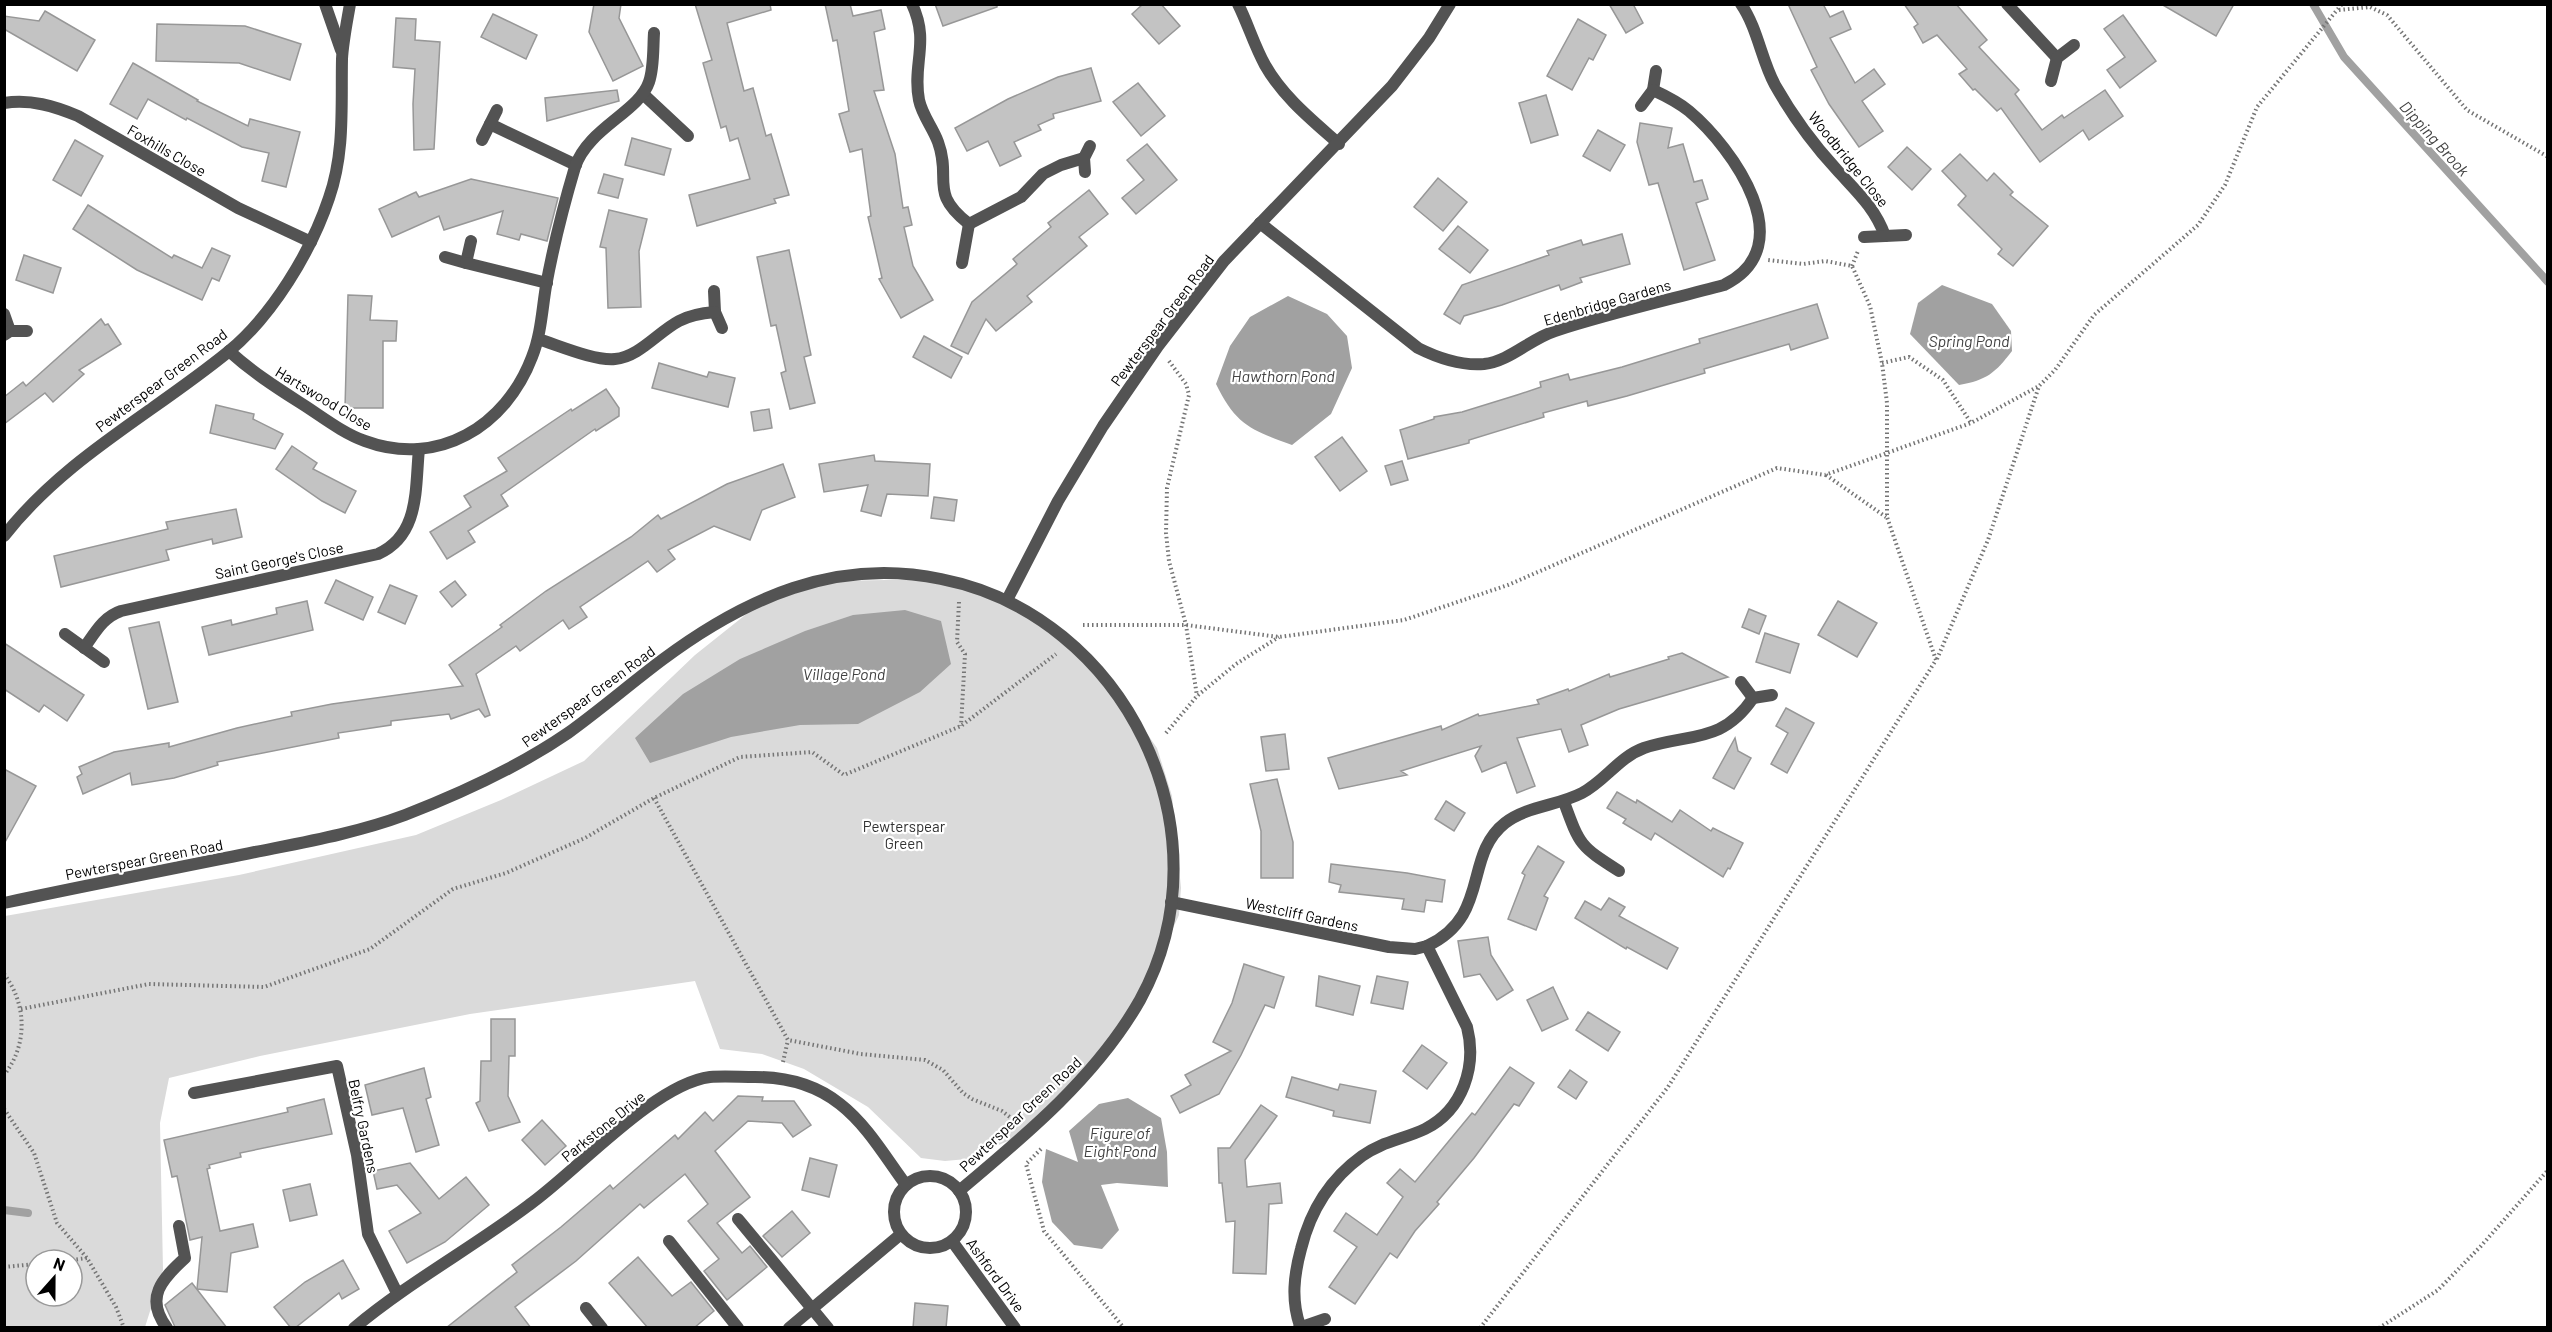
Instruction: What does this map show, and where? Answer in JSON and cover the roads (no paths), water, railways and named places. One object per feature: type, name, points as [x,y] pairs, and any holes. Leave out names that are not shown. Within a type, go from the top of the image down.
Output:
[{"type":"street","name":"Pewterspear Green Road","points":[[325,4],[337,34],[342,57]]},
{"type":"street","name":"Pewterspear Green Road","points":[[4,536],[35,499],[79,460],[230,351],[276,299],[295,272],[311,242],[329,198],[339,159],[342,125],[342,57],[350,4]]},
{"type":"street","points":[[912,4],[921,31],[919,100],[939,144],[946,201],[954,212],[969,224]]},
{"type":"street","points":[[1238,4],[1256,48],[1279,85],[1295,104],[1339,144]]},
{"type":"street","name":"Pewterspear Green Road","points":[[1007,600],[1058,501],[1103,426],[1158,346],[1224,261],[1339,144],[1392,86],[1429,38],[1450,4]]},
{"type":"street","name":"Woodbridge Close","points":[[1741,4],[1757,35],[1774,83],[1815,142],[1868,201],[1885,236]]},
{"type":"street","points":[[2007,4],[2057,58]]},
{"type":"street","points":[[654,33],[650,82],[643,94],[688,136]]},
{"type":"street","points":[[2051,81],[2057,58],[2074,45]]},
{"type":"street","points":[[1641,106],[1653,90],[1656,71]]},
{"type":"street","name":"Edenbridge Gardens","points":[[1260,224],[1418,348],[1433,356],[1468,364],[1486,363],[1503,358],[1554,332],[1724,285],[1736,279],[1753,258],[1759,242],[1758,210],[1743,177],[1722,145],[1704,124],[1687,109],[1653,90]]},
{"type":"street","name":"Hartswood Close","points":[[230,351],[255,374],[351,435],[376,445],[419,449],[462,437],[488,423],[518,388],[532,357],[538,339],[547,283],[576,165],[594,137],[643,94]]},
{"type":"street","name":"Foxhills Close","points":[[4,103],[35,102],[78,116],[238,208],[311,242]]},
{"type":"street","points":[[482,140],[497,110]]},
{"type":"street","points":[[490,124],[576,165]]},
{"type":"street","points":[[1085,172],[1084,158],[1090,146]]},
{"type":"street","points":[[969,224],[1021,196],[1043,174],[1061,165],[1084,158]]},
{"type":"street","points":[[962,263],[969,224]]},
{"type":"street","points":[[1864,237],[1906,235]]},
{"type":"street","points":[[466,263],[471,241]]},
{"type":"street","points":[[445,257],[547,283]]},
{"type":"street","points":[[714,291],[715,312],[722,328]]},
{"type":"street","points":[[538,339],[603,358],[614,359],[637,350],[679,321],[691,316],[715,312]]},
{"type":"street","points":[[4,314],[7,333],[27,331]]},
{"type":"street","name":"Saint George's Close","points":[[84,648],[104,621],[121,611],[378,554],[390,549],[399,541],[410,521],[419,449]]},
{"type":"street","name":"Pewterspear Green Road","points":[[4,903],[326,837],[400,817],[481,783],[521,762],[568,733],[691,640],[757,602],[790,588],[824,578],[887,572],[914,574],[962,583],[1007,600],[1052,630],[1086,658],[1116,692],[1142,734],[1161,780],[1167,806],[1173,857],[1171,902],[1160,947],[1142,996],[1108,1048],[1056,1105],[959,1191]]},
{"type":"street","points":[[65,634],[104,662]]},
{"type":"street","points":[[1740,682],[1753,698]]},
{"type":"street","points":[[1325,1319],[1300,1327],[1294,1298],[1296,1271],[1307,1228],[1321,1199],[1341,1174],[1363,1155],[1436,1123],[1459,1096],[1468,1076],[1471,1053],[1467,1027],[1427,946],[1449,932],[1467,910],[1477,883],[1483,856],[1499,829],[1525,812],[1564,802],[1599,782],[1631,754],[1651,747],[1698,737],[1720,728],[1743,713],[1753,698],[1772,695]]},
{"type":"street","points":[[1564,802],[1583,847],[1619,871]]},
{"type":"street","name":"Westcliff Gardens","points":[[1171,902],[1389,948],[1415,949],[1427,946]]},
{"type":"street","name":"Belfry Gardens","points":[[194,1093],[337,1066],[357,1155],[368,1234],[397,1293]]},
{"type":"street","name":"Parkstone Drive","points":[[354,1328],[397,1293],[531,1204],[648,1106],[685,1085],[709,1077],[780,1077],[822,1092],[855,1118],[906,1185]]},
{"type":"street","points":[[940,1177],[951,1182],[959,1191],[966,1211],[965,1223],[952,1241],[939,1248],[929,1248],[918,1246],[901,1234],[896,1224],[895,1201],[906,1185],[916,1178],[940,1177]]},
{"type":"street","points":[[738,1219],[828,1328]]},
{"type":"street","points":[[167,1328],[162,1321],[155,1300],[160,1285],[185,1258],[179,1226]]},
{"type":"street","points":[[789,1328],[901,1234]]},
{"type":"street","points":[[669,1241],[738,1328]]},
{"type":"street","name":"Ashford Drive","points":[[952,1241],[1015,1328]]},
{"type":"street","points":[[586,1308],[602,1328]]},
{"type":"water","name":"Spring Pond","points":[[1942,285],[1992,304],[2011,331],[2012,351],[1995,370],[1977,381],[1959,385],[1910,334],[1918,303]]},
{"type":"water","name":"Hawthorn Pond","points":[[1288,296],[1327,314],[1347,336],[1352,368],[1331,414],[1292,445],[1246,424],[1231,409],[1216,384],[1230,346],[1250,317]]},
{"type":"water","name":"Village Pond","points":[[905,610],[941,621],[951,664],[920,692],[858,724],[800,725],[731,737],[650,763],[635,738],[683,694],[740,659],[805,631],[853,615]]},
{"type":"water","name":"Figure of Eight Pond","points":[[1128,1098],[1161,1118],[1167,1152],[1168,1187],[1117,1183],[1101,1185],[1119,1230],[1102,1249],[1074,1245],[1052,1222],[1042,1182],[1046,1149],[1078,1162],[1069,1131],[1099,1104]]},
{"type":"waterway","name":"Dipping Brook","points":[[2313,4],[2344,57],[2548,282]]},
{"type":"waterway","points":[[4,1210],[28,1213]]},
{"type":"park label","name":"Pewterspear Green","points":[[904,834]]}]
